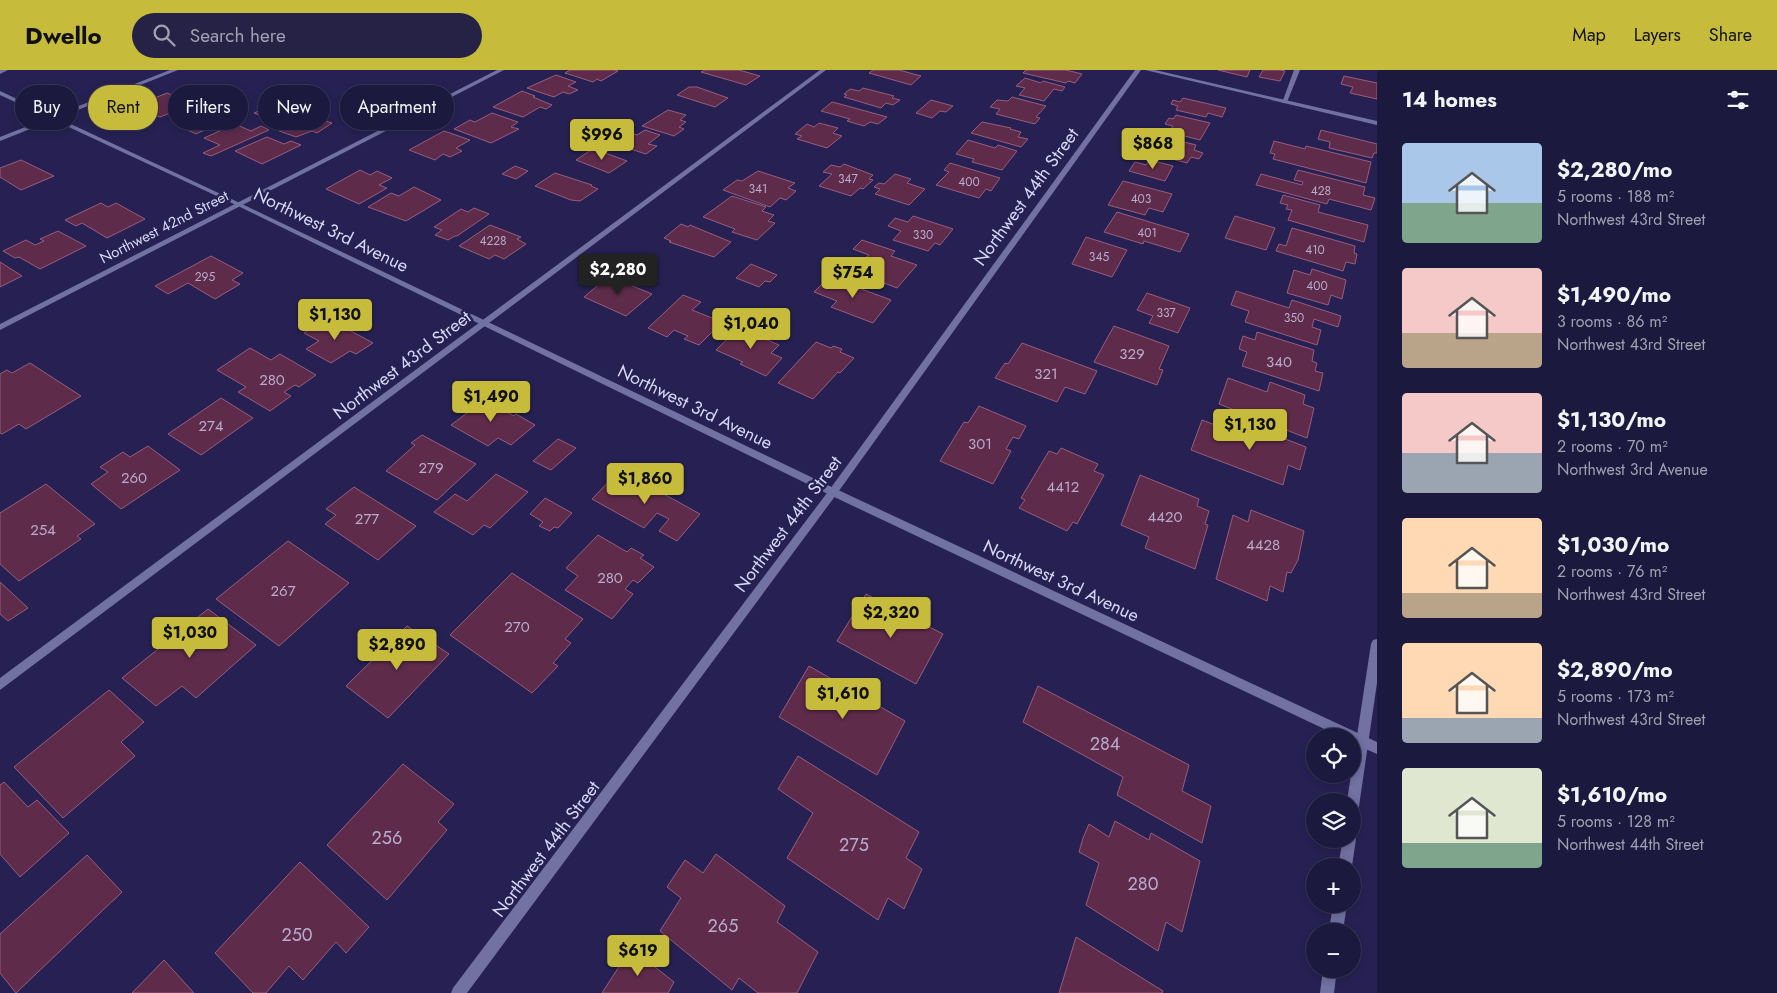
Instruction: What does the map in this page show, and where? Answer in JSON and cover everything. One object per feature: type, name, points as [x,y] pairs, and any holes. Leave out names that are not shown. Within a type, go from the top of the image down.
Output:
[{"type":"street","points":[[0,72],[5,70]]},
{"type":"street","points":[[78,108],[176,70]]},
{"type":"street","name":"Northwest 42nd Street","points":[[0,327],[501,70]]},
{"type":"street","name":"Northwest 43rd Street","points":[[0,685],[823,70]]},
{"type":"street","name":"Northwest 44th Street","points":[[458,993],[833,492],[1138,70]]},
{"type":"street","points":[[1148,70],[1377,123]]},
{"type":"street","points":[[1284,102],[1297,70]]},
{"type":"street","name":"Northwest 3rd Avenue","points":[[0,93],[15,100]]},
{"type":"street","points":[[0,139],[23,130]]},
{"type":"street","name":"Northwest 3rd Avenue","points":[[78,130],[486,323],[833,492],[1377,748]]},
{"type":"street","points":[[1355,793],[1377,644]]},
{"type":"street","points":[[1327,993],[1329,978]]},
{"type":"building","points":[[570,70],[618,71],[601,81],[597,79],[593,82],[565,73]]},
{"type":"building","points":[[705,70],[739,70],[760,76],[746,85],[701,72]]},
{"type":"building","points":[[873,70],[899,70],[921,76],[911,85],[869,73]]},
{"type":"building","points":[[1026,70],[1066,70],[1082,74],[1075,83],[1068,81],[1066,83],[1023,73]]},
{"type":"building","points":[[1218,70],[1250,70],[1247,77]]},
{"type":"building","points":[[1263,70],[1285,71],[1280,81],[1259,77]]},
{"type":"building","points":[[556,75],[576,82],[568,86],[578,90],[569,94],[563,92],[554,97],[527,88]]},
{"type":"building","points":[[1344,76],[1377,83],[1377,99],[1350,93],[1353,87],[1341,84]]},
{"type":"building","points":[[1025,78],[1065,87],[1062,91],[1054,89],[1044,101],[1019,95],[1025,88],[1016,86]]},
{"type":"building","points":[[689,87],[697,87],[728,98],[715,107],[677,95]]},
{"type":"building","points":[[863,88],[894,96],[892,98],[900,100],[893,105],[886,103],[881,108],[844,97],[847,95],[844,94],[850,89],[859,91]]},
{"type":"building","points":[[522,91],[552,105],[546,109],[540,107],[523,117],[493,107]]},
{"type":"building","points":[[168,93],[168,114],[160,117],[158,116],[158,97]]},
{"type":"building","points":[[1012,97],[1046,106],[1036,117],[1040,118],[1035,124],[996,114],[1000,109],[990,107],[997,100],[1008,101]]},
{"type":"building","points":[[1183,98],[1226,108],[1222,117],[1208,113],[1206,117],[1176,110],[1178,106],[1171,104],[1173,100],[1180,102]]},
{"type":"building","points":[[931,100],[953,106],[946,112],[940,111],[932,118],[916,113]]},
{"type":"building","points":[[832,102],[887,117],[878,124],[870,122],[864,126],[847,121],[850,119],[821,111]]},
{"type":"building","points":[[668,110],[686,115],[680,120],[686,122],[679,127],[684,129],[674,136],[642,126]]},
{"type":"building","points":[[492,113],[518,122],[511,127],[519,129],[491,143],[454,129],[470,120],[475,122]]},
{"type":"building","points":[[1176,115],[1210,123],[1200,140],[1169,132],[1173,126],[1165,124],[1169,118],[1173,119]]},
{"type":"building","points":[[982,122],[1011,128],[1021,132],[1018,137],[1028,139],[1021,147],[971,133]]},
{"type":"building","points":[[819,123],[838,128],[833,133],[842,136],[827,148],[797,139],[802,136],[795,134],[807,124],[814,127]]},
{"type":"building","points":[[606,124],[637,135],[645,130],[660,135],[648,144],[657,146],[646,154],[587,135]]},
{"type":"building","points":[[258,128],[258,130],[269,130],[211,156],[203,153],[220,145],[204,138],[222,130],[251,131]]},
{"type":"building","points":[[187,130],[205,130],[196,134]]},
{"type":"building","points":[[322,130],[317,133],[312,131],[296,137],[279,131]]},
{"type":"building","points":[[1321,130],[1377,144],[1377,153],[1374,153],[1372,158],[1329,148],[1330,142],[1318,139]]},
{"type":"building","points":[[444,131],[470,140],[456,148],[462,151],[450,157],[443,154],[435,160],[409,150]]},
{"type":"building","points":[[1161,136],[1196,145],[1194,150],[1203,153],[1199,159],[1191,157],[1187,163],[1149,153]]},
{"type":"building","points":[[267,137],[284,144],[291,141],[301,145],[262,164],[235,151]]},
{"type":"building","points":[[968,140],[995,148],[998,145],[1017,151],[1002,170],[972,162],[974,159],[956,154]]},
{"type":"building","points":[[1274,141],[1305,149],[1306,146],[1371,162],[1366,183],[1273,159],[1275,154],[1270,153]]},
{"type":"building","points":[[591,150],[600,151],[627,161],[609,173],[576,160]]},
{"type":"building","points":[[21,160],[54,176],[21,190],[0,177],[0,168]]},
{"type":"building","points":[[1150,160],[1173,166],[1165,181],[1129,171],[1135,162],[1146,165]]},
{"type":"building","points":[[950,163],[1000,178],[991,191],[986,189],[979,198],[936,185],[949,172],[944,170]]},
{"type":"building","points":[[844,164],[873,175],[869,179],[873,180],[851,196],[819,186],[832,174],[823,172],[831,165],[840,167]]},
{"type":"building","points":[[515,166],[528,171],[516,179],[502,174]]},
{"type":"building","points":[[360,170],[370,175],[377,171],[392,178],[379,185],[387,188],[359,204],[326,189]]},
{"type":"building","points":[[1298,170],[1365,187],[1363,195],[1375,198],[1371,210],[1329,199],[1327,204],[1256,185],[1261,174],[1302,185],[1303,182],[1294,180]]},
{"type":"building","points":[[758,171],[795,183],[788,188],[796,191],[786,200],[780,198],[770,207],[723,190],[737,180],[742,181]]},
{"type":"building","points":[[555,173],[592,185],[598,189],[580,201],[571,200],[535,186]]},
{"type":"building","points":[[895,174],[911,179],[907,183],[925,189],[909,205],[875,194],[880,189],[874,187],[879,183],[884,184]]},
{"type":"building","points":[[1123,181],[1172,194],[1163,212],[1149,208],[1145,215],[1108,205]]},
{"type":"building","points":[[414,187],[441,200],[406,221],[368,207],[391,193],[399,196]]},
{"type":"building","points":[[1283,195],[1320,205],[1318,212],[1368,225],[1364,242],[1288,220],[1292,210],[1286,209],[1288,205],[1280,203]]},
{"type":"building","points":[[732,196],[766,207],[762,211],[774,215],[768,221],[775,223],[757,240],[732,232],[735,229],[703,217]]},
{"type":"building","points":[[101,203],[108,207],[116,203],[145,219],[107,238],[82,223],[76,226],[65,220]]},
{"type":"building","points":[[474,208],[489,214],[448,240],[435,235],[442,230],[434,227],[461,209],[468,212]]},
{"type":"building","points":[[1117,212],[1189,234],[1180,252],[1144,241],[1143,244],[1104,232]]},
{"type":"building","points":[[913,216],[953,229],[940,245],[935,243],[928,251],[893,240],[901,231],[888,226],[895,218],[908,222]]},
{"type":"building","points":[[1235,216],[1275,228],[1266,250],[1225,238]]},
{"type":"building","points":[[681,224],[688,227],[690,225],[731,242],[714,257],[669,242],[671,241],[664,238]]},
{"type":"building","points":[[490,225],[521,237],[517,239],[526,244],[504,259],[495,255],[489,259],[459,246]]},
{"type":"building","points":[[1292,228],[1355,246],[1354,253],[1357,254],[1355,264],[1346,262],[1343,271],[1276,251],[1279,244],[1286,246]]},
{"type":"building","points":[[58,231],[86,246],[40,269],[19,257],[15,258],[3,251],[26,240],[35,245],[44,241],[40,239]]},
{"type":"building","points":[[1086,237],[1127,250],[1112,277],[1072,264]]},
{"type":"building","points":[[862,240],[895,251],[891,256],[917,265],[897,288],[858,273],[868,263],[862,261],[869,255],[853,249]]},
{"type":"building","points":[[211,256],[243,273],[232,280],[240,284],[215,299],[188,283],[168,294],[155,286]]},
{"type":"building","points":[[0,262],[22,276],[0,287]]},
{"type":"building","points":[[751,264],[777,275],[770,282],[765,281],[759,287],[736,278]]},
{"type":"building","points":[[1312,269],[1346,280],[1342,299],[1331,295],[1328,305],[1287,293],[1294,270],[1310,275]]},
{"type":"building","points":[[831,275],[891,300],[873,323],[831,307],[837,301],[814,292]]},
{"type":"building","points":[[609,276],[652,294],[626,316],[584,297]]},
{"type":"building","points":[[1236,291],[1289,308],[1292,300],[1341,316],[1338,327],[1314,319],[1312,327],[1321,330],[1317,345],[1245,322],[1249,311],[1231,305]]},
{"type":"building","points":[[1147,293],[1190,308],[1178,333],[1149,323],[1153,316],[1137,310]]},
{"type":"building","points":[[683,295],[701,302],[692,310],[722,322],[699,345],[684,339],[688,336],[674,330],[667,337],[648,328]]},
{"type":"building","points":[[327,318],[373,343],[356,354],[350,351],[331,363],[306,349],[319,341],[304,333]]},
{"type":"building","points":[[744,323],[758,329],[753,334],[779,345],[771,353],[782,358],[766,376],[740,364],[743,362],[716,350]]},
{"type":"building","points":[[1114,326],[1169,346],[1159,369],[1163,370],[1157,385],[1094,362]]},
{"type":"building","points":[[1257,332],[1314,350],[1312,361],[1317,363],[1315,371],[1323,373],[1319,391],[1242,366],[1247,352],[1239,349],[1243,336],[1255,340]]},
{"type":"building","points":[[816,342],[831,348],[833,346],[842,349],[840,352],[854,358],[813,399],[778,383]]},
{"type":"building","points":[[1022,343],[1097,371],[1085,394],[1065,387],[1057,402],[995,378],[1005,363],[1008,364]]},
{"type":"building","points":[[250,348],[271,360],[280,354],[316,375],[299,387],[295,385],[284,392],[291,396],[270,411],[238,392],[246,387],[217,370]]},
{"type":"building","points":[[30,363],[81,396],[26,429],[19,424],[2,434],[0,433],[0,374],[7,370],[12,373]]},
{"type":"building","points":[[1228,378],[1267,392],[1270,382],[1305,395],[1303,404],[1314,408],[1307,438],[1219,404]]},
{"type":"building","points":[[476,395],[535,425],[511,445],[498,438],[488,446],[451,425],[467,413],[458,408]]},
{"type":"building","points":[[221,398],[253,418],[201,455],[168,434]]},
{"type":"building","points":[[979,406],[1026,426],[1019,439],[1013,437],[1006,449],[1011,451],[993,484],[940,461],[964,422],[968,423]]},
{"type":"building","points":[[1202,420],[1250,438],[1254,427],[1306,447],[1300,470],[1288,465],[1283,485],[1191,450]]},
{"type":"building","points":[[422,435],[476,464],[437,500],[386,471],[415,445],[411,443]]},
{"type":"building","points":[[558,439],[576,448],[551,470],[533,461]]},
{"type":"building","points":[[148,446],[180,470],[121,509],[91,484],[108,472],[100,467],[123,452],[130,457]]},
{"type":"building","points":[[1061,448],[1098,464],[1094,471],[1104,475],[1077,524],[1073,522],[1067,531],[1019,508],[1025,500],[1021,498],[1049,451],[1057,454]]},
{"type":"building","points":[[620,470],[700,514],[677,541],[659,531],[669,519],[657,513],[644,528],[592,499]]},
{"type":"building","points":[[496,474],[528,492],[490,528],[484,525],[473,535],[434,512],[455,494],[467,501]]},
{"type":"building","points":[[1140,475],[1199,499],[1197,506],[1209,511],[1205,524],[1208,525],[1195,569],[1145,548],[1149,537],[1121,525]]},
{"type":"building","points":[[46,484],[95,524],[77,536],[81,539],[19,581],[0,564],[0,513]]},
{"type":"building","points":[[354,487],[416,526],[378,560],[325,524],[336,515],[326,509]]},
{"type":"building","points":[[545,498],[572,513],[558,528],[554,527],[550,531],[539,526],[543,522],[530,514]]},
{"type":"building","points":[[1251,510],[1304,531],[1298,560],[1291,573],[1287,572],[1283,592],[1270,586],[1267,601],[1216,579],[1233,515],[1248,522]]},
{"type":"building","points":[[598,535],[627,552],[631,548],[644,555],[640,558],[654,567],[638,583],[633,580],[625,589],[633,594],[612,619],[565,590],[578,576],[566,568]]},
{"type":"building","points":[[288,541],[349,583],[279,646],[216,599]]},
{"type":"building","points":[[512,573],[583,619],[565,639],[571,643],[553,663],[558,666],[532,693],[450,635]]},
{"type":"building","points":[[0,582],[28,608],[8,621],[0,614]]},
{"type":"building","points":[[866,594],[943,634],[916,684],[837,641]]},
{"type":"building","points":[[208,609],[256,645],[196,698],[182,686],[156,706],[122,678]]},
{"type":"building","points":[[407,626],[449,654],[388,718],[346,686]]},
{"type":"building","points":[[809,666],[905,721],[877,775],[779,717]]},
{"type":"building","points":[[1038,686],[1189,765],[1182,791],[1211,806],[1202,843],[1117,795],[1123,777],[1023,722]]},
{"type":"building","points":[[109,690],[144,722],[121,742],[135,756],[63,818],[14,767]]},
{"type":"building","points":[[798,756],[919,832],[906,858],[922,869],[904,909],[888,898],[878,920],[787,858],[813,813],[778,789]]},
{"type":"building","points":[[403,764],[454,804],[438,822],[447,830],[387,900],[327,845]]},
{"type":"building","points":[[4,782],[28,807],[37,800],[69,833],[20,877],[0,854],[0,785]]},
{"type":"building","points":[[1115,821],[1149,840],[1151,833],[1200,861],[1182,932],[1166,922],[1158,951],[1086,905],[1099,863],[1079,852],[1083,838],[1089,824],[1109,837]]},
{"type":"building","points":[[716,854],[785,906],[777,922],[818,952],[797,993],[758,993],[739,978],[732,990],[660,931],[681,898],[667,887],[685,860],[703,873]]},
{"type":"building","points":[[87,855],[122,892],[16,993],[0,973],[0,934]]},
{"type":"building","points":[[300,862],[369,927],[346,953],[336,942],[303,980],[289,966],[266,993],[253,993],[215,953]]},
{"type":"building","points":[[1076,937],[1163,991],[1162,993],[1059,993]]},
{"type":"building","points":[[631,948],[674,982],[668,993],[602,993]]},
{"type":"building","points":[[164,960],[194,993],[132,993]]}]
